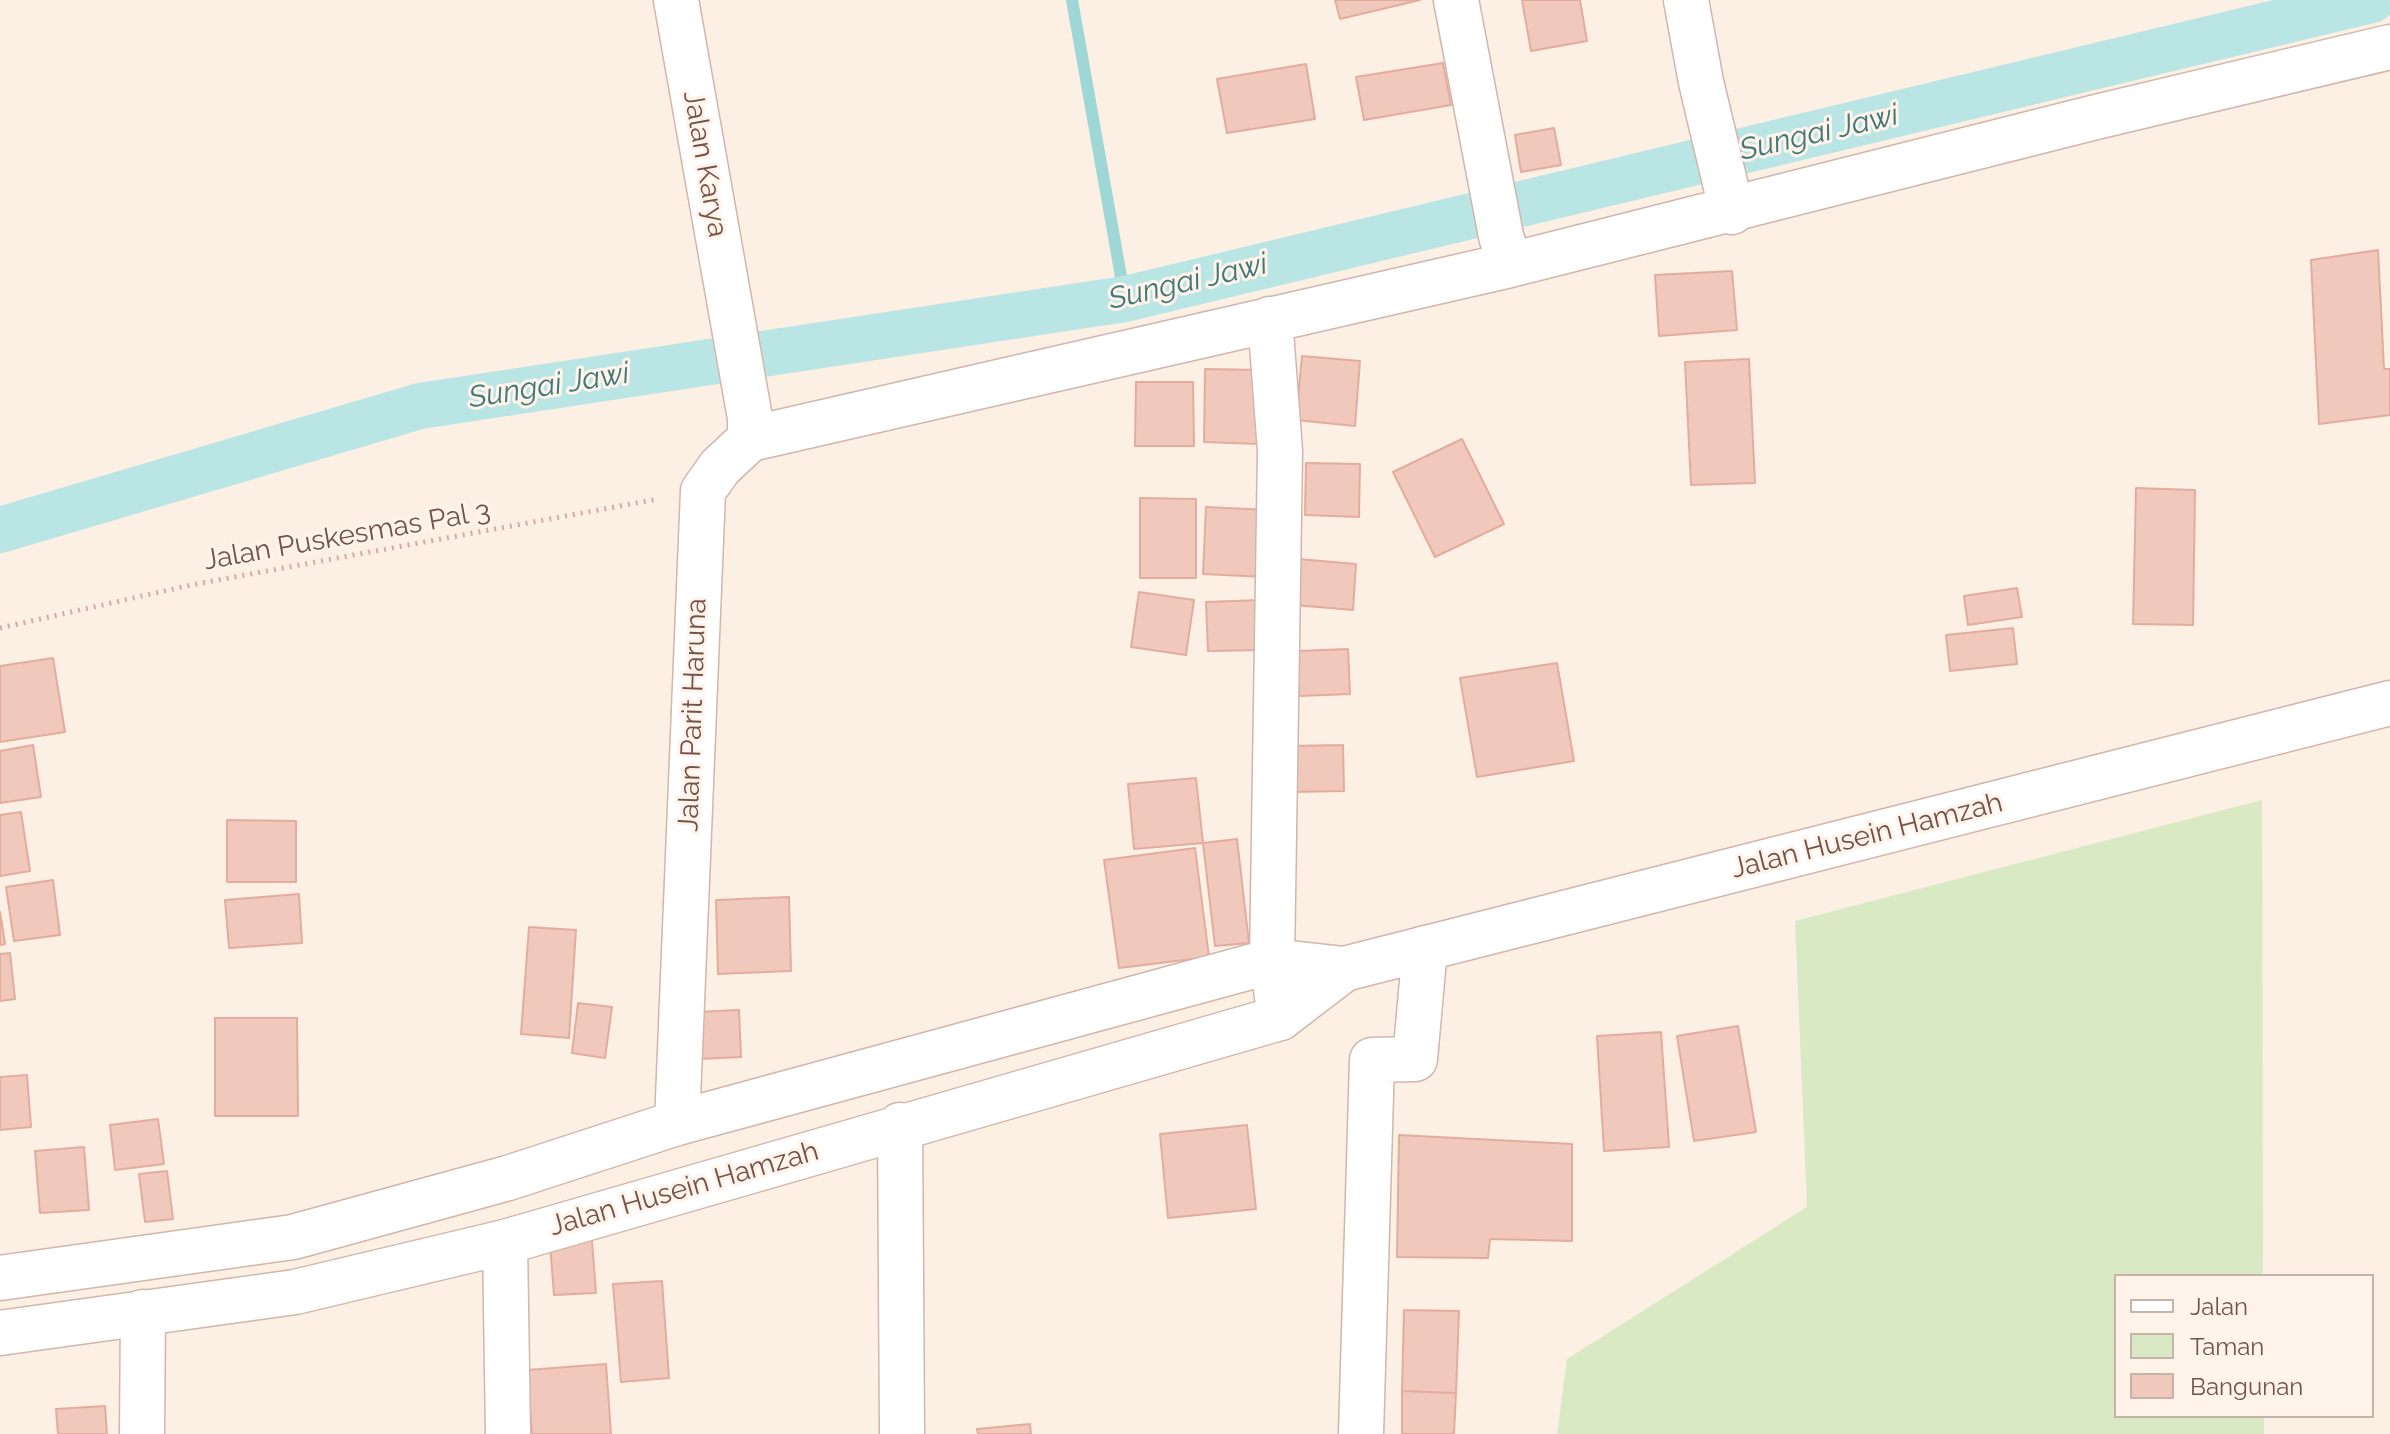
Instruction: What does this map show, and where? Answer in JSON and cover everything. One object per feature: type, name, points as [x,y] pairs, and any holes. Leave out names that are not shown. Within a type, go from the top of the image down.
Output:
[{"type":"street","name":"Jalan Karya","points":[[676,0],[750,428]]},
{"type":"street","points":[[1456,0],[1506,250]]},
{"type":"street","points":[[1686,0],[1701,82],[1729,195]]},
{"type":"street","points":[[703,491],[750,428],[1270,319],[1506,250],[1729,195],[2096,117],[2390,47]]},
{"type":"street","points":[[1270,319],[1280,451],[1281,553],[1272,961],[1280,1018]]},
{"type":"street","name":"Jalan Parit Haruna","points":[[677,1123],[703,491]]},
{"type":"street","name":"Jalan Husein Hamzah","points":[[0,1278],[293,1237],[508,1178],[677,1123],[1272,961],[1344,969],[2390,703]]},
{"type":"street","points":[[1361,1434],[1372,1060],[1415,1059],[1425,948]]},
{"type":"street","name":"Jalan Husein Hamzah","points":[[0,1333],[295,1292],[505,1242],[900,1125],[1280,1018],[1344,969]]},
{"type":"street","points":[[900,1125],[902,1434]]},
{"type":"street","points":[[505,1242],[508,1434]]},
{"type":"street","points":[[142,1434],[143,1312]]},
{"type":"path","name":"Jalan Puskesmas Pal 3","points":[[0,628],[191,585],[703,491]]},
{"type":"green space","points":[[2262,800],[2263,1274],[2114,1274],[2114,1418],[2264,1418],[2264,1434],[1557,1434],[1567,1359],[1807,1207],[1795,921]]},
{"type":"building","points":[[1335,0],[1420,0],[1340,19]]},
{"type":"building","points":[[1522,0],[1580,0],[1587,41],[1531,51]]},
{"type":"building","points":[[1443,63],[1451,105],[1364,120],[1356,77]]},
{"type":"building","points":[[1306,64],[1315,119],[1227,133],[1217,79]]},
{"type":"building","points":[[1554,128],[1561,165],[1521,172],[1515,135]]},
{"type":"building","points":[[2378,250],[2384,369],[2390,369],[2390,415],[2319,424],[2311,260]]},
{"type":"building","points":[[1732,271],[1737,330],[1659,336],[1655,275]]},
{"type":"building","points":[[1302,356],[1360,361],[1355,426],[1296,420]]},
{"type":"building","points":[[1749,359],[1755,483],[1691,485],[1685,362]]},
{"type":"building","points":[[1205,369],[1260,370],[1258,444],[1204,442]]},
{"type":"building","points":[[1136,382],[1193,382],[1194,446],[1135,446]]},
{"type":"building","points":[[1462,439],[1504,524],[1435,557],[1393,472]]},
{"type":"building","points":[[1306,463],[1360,464],[1359,517],[1305,515]]},
{"type":"building","points":[[2136,488],[2195,490],[2193,625],[2133,624]]},
{"type":"building","points":[[1140,498],[1196,499],[1196,578],[1140,578]]},
{"type":"building","points":[[1206,507],[1269,510],[1266,577],[1203,574]]},
{"type":"building","points":[[1298,559],[1356,564],[1353,610],[1294,605]]},
{"type":"building","points":[[2017,588],[2022,617],[1968,625],[1964,596]]},
{"type":"building","points":[[1139,592],[1194,600],[1186,655],[1131,647]]},
{"type":"building","points":[[1261,600],[1263,650],[1208,651],[1206,602]]},
{"type":"building","points":[[2013,628],[2017,664],[1950,671],[1946,635]]},
{"type":"building","points":[[1348,649],[1350,694],[1299,696],[1297,651]]},
{"type":"building","points":[[53,658],[65,732],[0,742],[0,666]]},
{"type":"building","points":[[1557,663],[1574,761],[1477,777],[1460,678]]},
{"type":"building","points":[[33,745],[41,797],[0,803],[0,751]]},
{"type":"building","points":[[1343,745],[1344,791],[1291,792],[1290,746]]},
{"type":"building","points":[[1196,778],[1203,843],[1134,849],[1128,784]]},
{"type":"building","points":[[21,812],[30,871],[0,876],[0,815]]},
{"type":"building","points":[[227,820],[296,821],[296,882],[227,882]]},
{"type":"building","points":[[1237,839],[1249,943],[1215,946],[1203,843]]},
{"type":"building","points":[[1195,848],[1209,957],[1119,968],[1104,860]]},
{"type":"building","points":[[53,880],[60,935],[14,941],[6,887]]},
{"type":"building","points":[[299,894],[302,943],[229,948],[225,900]]},
{"type":"building","points":[[789,897],[791,971],[718,974],[716,900]]},
{"type":"building","points":[[0,912],[5,944],[0,945]]},
{"type":"building","points":[[529,927],[576,930],[569,1038],[521,1034]]},
{"type":"building","points":[[10,953],[15,999],[0,1001],[0,954]]},
{"type":"building","points":[[578,1003],[612,1007],[605,1058],[572,1053]]},
{"type":"building","points":[[739,1010],[741,1057],[699,1059],[696,1012]]},
{"type":"building","points":[[215,1018],[297,1018],[298,1116],[215,1116]]},
{"type":"building","points":[[1738,1026],[1756,1132],[1694,1141],[1677,1036]]},
{"type":"building","points":[[1661,1032],[1669,1147],[1604,1151],[1597,1036]]},
{"type":"building","points":[[27,1075],[31,1127],[0,1130],[0,1077]]},
{"type":"building","points":[[158,1119],[164,1164],[115,1170],[110,1125]]},
{"type":"building","points":[[1247,1125],[1256,1209],[1168,1218],[1160,1134]]},
{"type":"building","points":[[1399,1135],[1572,1144],[1572,1241],[1490,1239],[1488,1258],[1397,1257]]},
{"type":"building","points":[[84,1147],[89,1210],[40,1213],[35,1151]]},
{"type":"building","points":[[167,1171],[173,1219],[145,1222],[139,1174]]},
{"type":"building","points":[[591,1228],[596,1293],[554,1295],[549,1231]]},
{"type":"building","points":[[662,1281],[669,1378],[621,1382],[613,1284]]},
{"type":"building","points":[[1404,1310],[1459,1311],[1456,1393],[1402,1391]]},
{"type":"building","points":[[606,1364],[611,1434],[532,1434],[527,1370]]},
{"type":"building","points":[[1402,1391],[1456,1393],[1454,1434],[1402,1434]]},
{"type":"building","points":[[105,1406],[107,1434],[58,1434],[56,1409]]},
{"type":"building","points":[[1030,1424],[1031,1434],[978,1434],[977,1429]]},
{"type":"waterway","points":[[1072,0],[1125,299]]},
{"type":"waterway","name":"Sungai Jawi","points":[[0,530],[420,406],[1125,299],[2372,0]]}]
